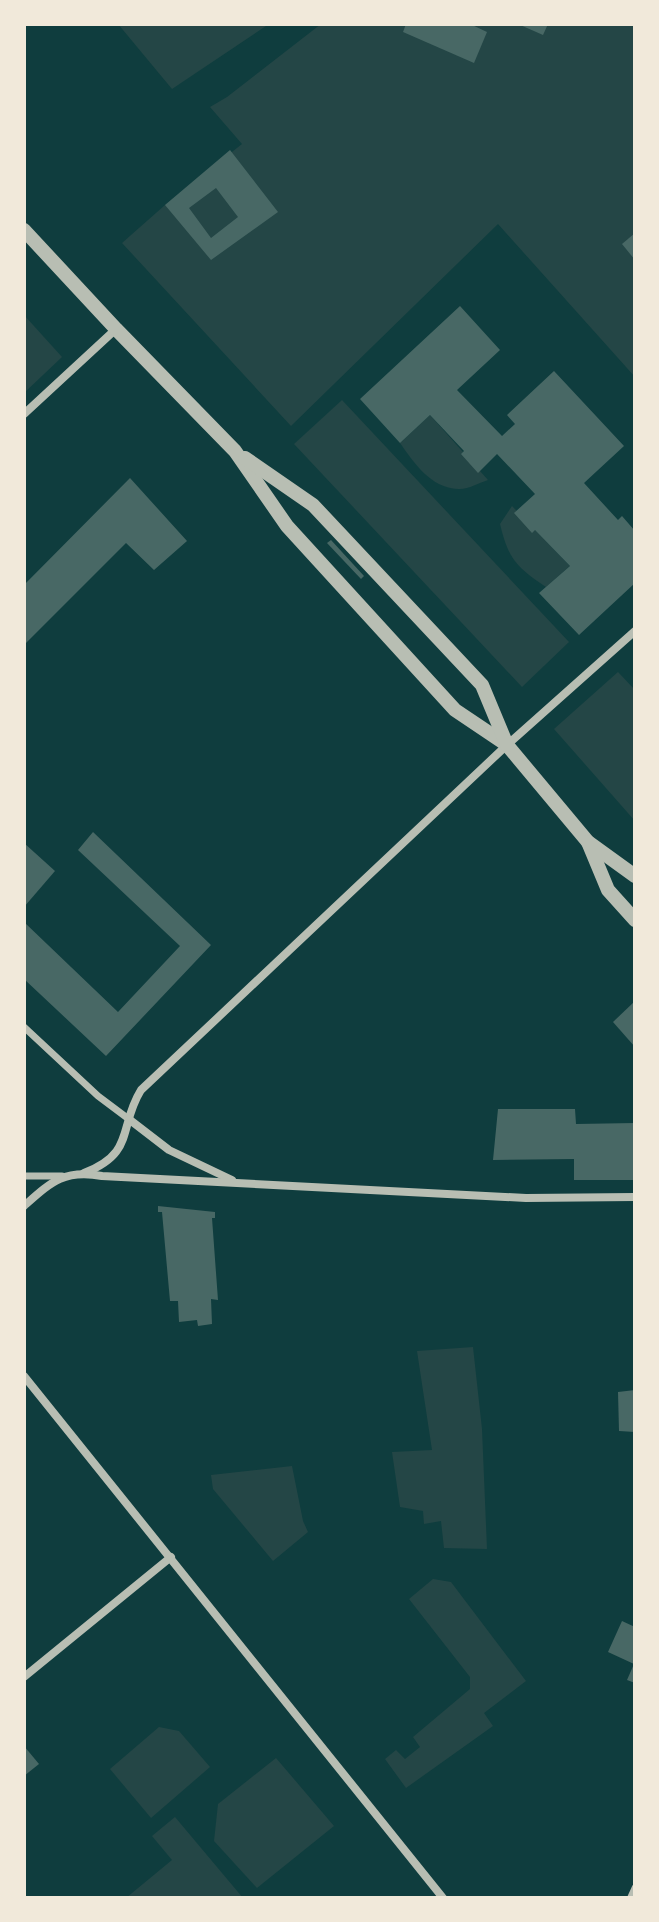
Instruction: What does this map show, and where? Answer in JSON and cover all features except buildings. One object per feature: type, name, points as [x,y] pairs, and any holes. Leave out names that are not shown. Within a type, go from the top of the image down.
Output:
[{"type":"street","points":[[24,230],[235,451],[287,526],[455,710],[507,745],[588,842],[635,876]]},
{"type":"street","points":[[24,414],[116,329]]},
{"type":"street","points":[[235,451],[313,505],[482,685],[507,745]]},
{"type":"street","points":[[24,1176],[84,1173],[103,1165],[113,1156],[128,1130],[141,1090],[507,745],[635,631]]},
{"type":"street","points":[[588,842],[608,890],[635,920]]},
{"type":"street","points":[[24,1027],[98,1096],[169,1150],[236,1182]]},
{"type":"street","points":[[84,1173],[526,1198],[635,1197]]},
{"type":"street","points":[[24,1206],[62,1176]]},
{"type":"street","points":[[24,1376],[443,1898]]},
{"type":"street","points":[[24,1677],[171,1557]]},
{"type":"lane","points":[[630,1898],[635,1887]]},
{"type":"shaded area","points":[[118,24],[269,24],[172,89]]},
{"type":"shaded area","points":[[321,24],[635,24],[635,377],[498,224],[291,426],[122,243],[242,144],[210,107]]},
{"type":"shaded area","points":[[24,315],[62,357],[24,393]]},
{"type":"shaded area","points":[[342,400],[569,642],[522,687],[294,444]]},
{"type":"shaded area","points":[[430,415],[488,480],[465,488],[448,488],[431,479],[417,466],[400,443]]},
{"type":"shaded area","points":[[512,506],[570,566],[546,587],[520,567],[506,545],[500,524]]},
{"type":"shaded area","points":[[618,672],[635,690],[635,821],[554,729]]},
{"type":"shaded area","points":[[473,1347],[482,1429],[487,1549],[444,1548],[441,1521],[424,1524],[423,1511],[400,1507],[392,1452],[432,1450],[417,1351]]},
{"type":"shaded area","points":[[292,1466],[308,1532],[273,1561],[213,1489],[211,1475]]},
{"type":"shaded area","points":[[433,1579],[451,1582],[526,1681],[484,1713],[493,1726],[406,1788],[385,1759],[396,1750],[405,1759],[420,1747],[413,1737],[470,1689],[470,1677],[409,1599]]},
{"type":"shaded area","points":[[159,1727],[179,1731],[210,1767],[151,1818],[110,1769]]},
{"type":"shaded area","points":[[276,1758],[334,1826],[257,1888],[214,1841],[218,1804]]},
{"type":"shaded area","points":[[175,1817],[243,1898],[126,1898],[172,1860],[152,1836]]}]
